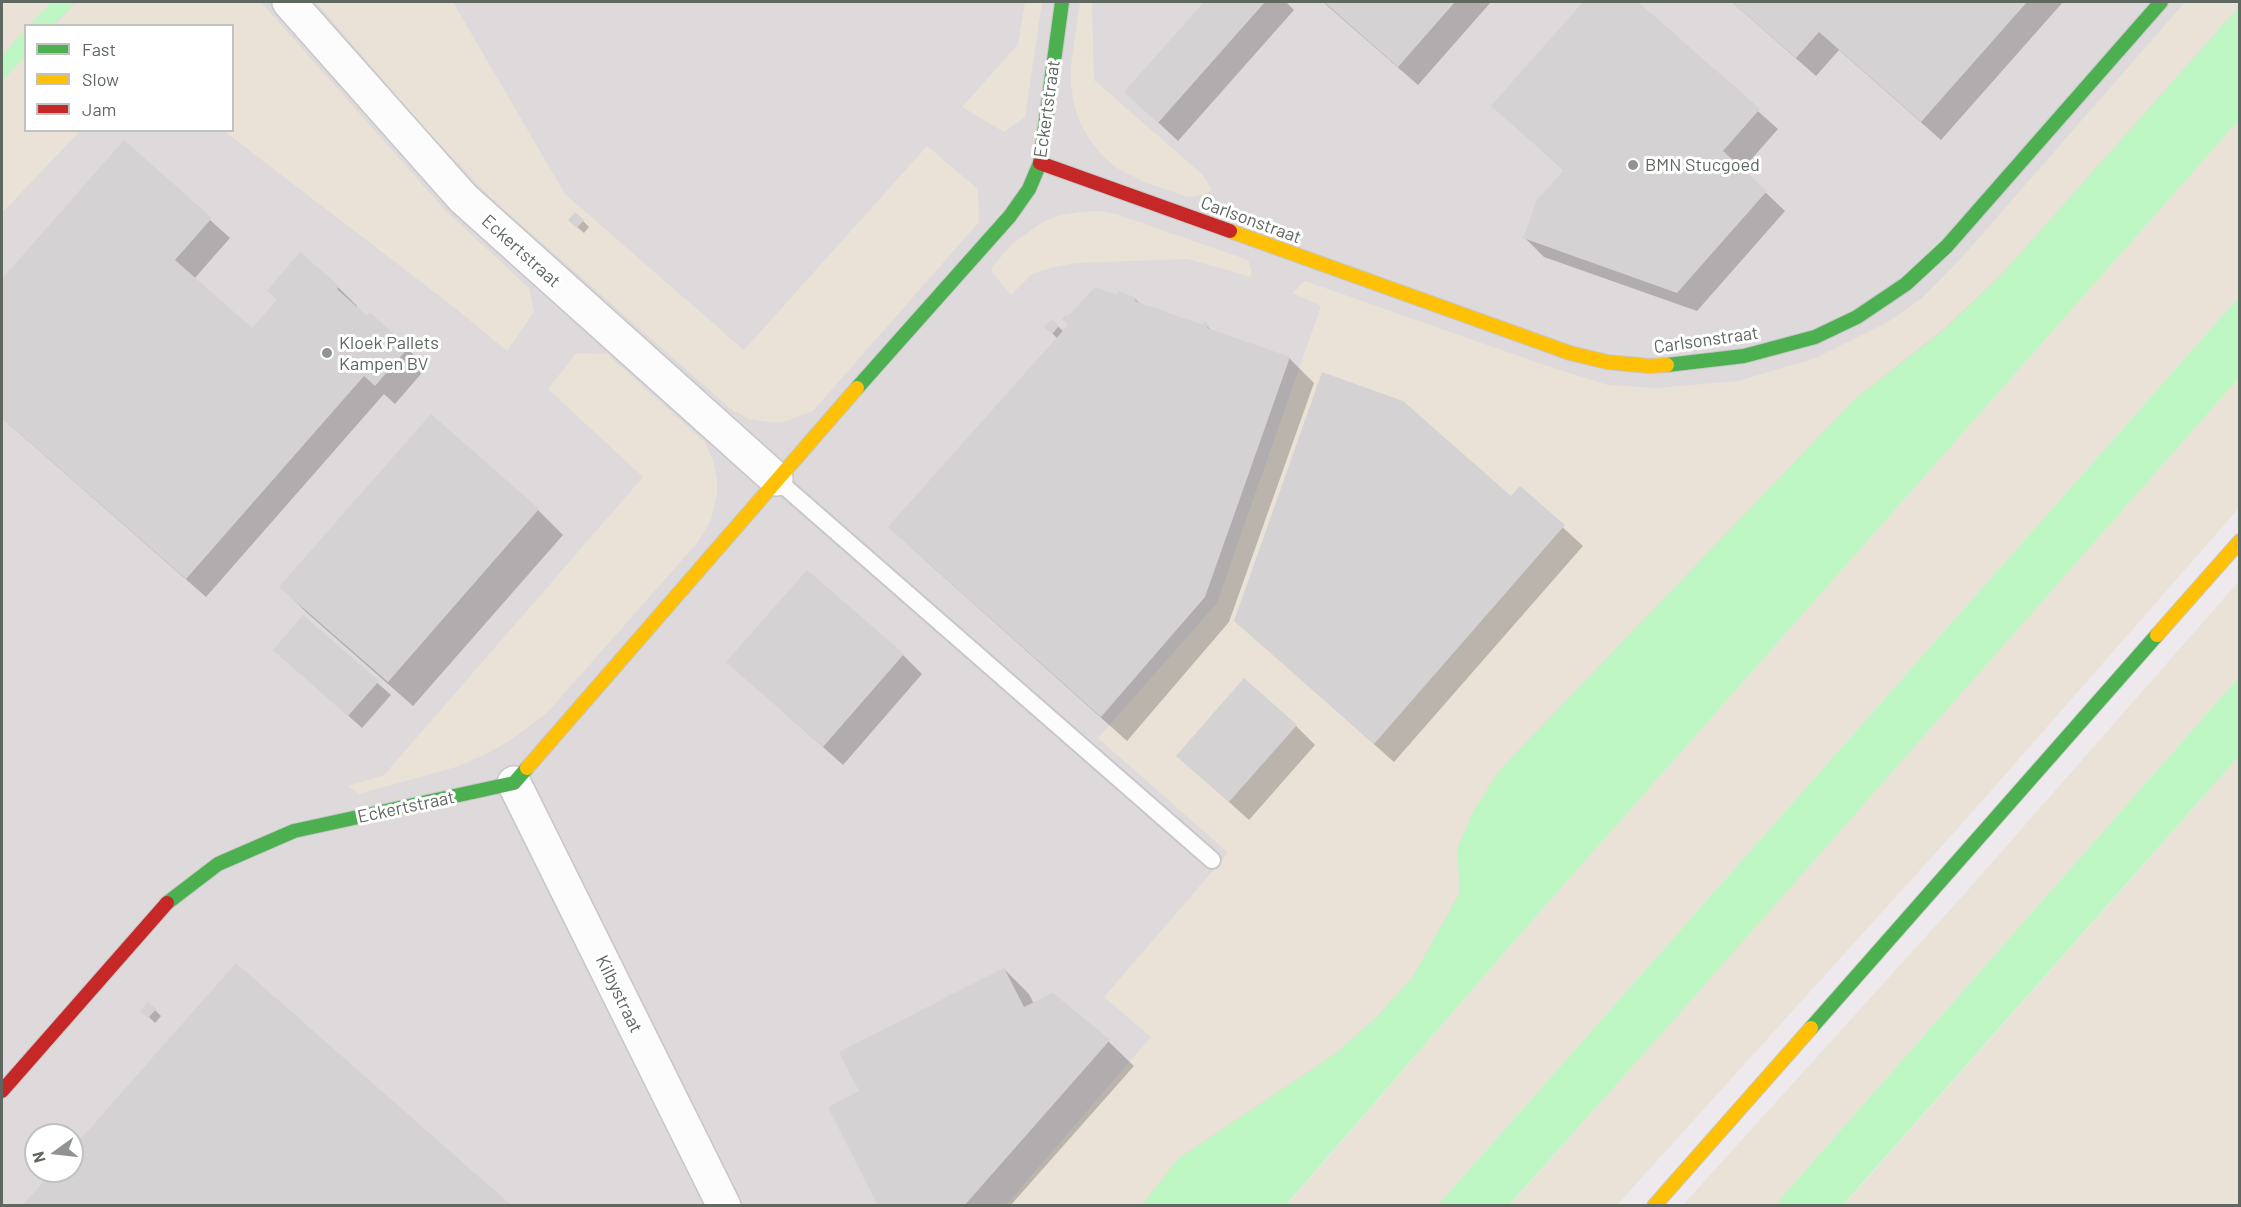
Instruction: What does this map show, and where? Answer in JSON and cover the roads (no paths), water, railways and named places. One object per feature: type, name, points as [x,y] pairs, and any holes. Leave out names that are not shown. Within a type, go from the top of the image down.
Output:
[{"type":"main road","name":"Eckertstraat","points":[[2,1091],[163,906],[218,864],[294,831],[514,783],[776,479],[1010,216],[1029,189],[1040,163],[1062,2]]},
{"type":"main road","name":"Carlsonstraat","points":[[1040,163],[1570,353],[1607,362],[1649,366],[1744,356],[1815,337],[1857,317],[1906,284],[1947,246],[2161,2]]},
{"type":"main road","points":[[1654,1206],[2240,541]]},
{"type":"street","name":"Eckertstraat","points":[[289,2],[463,198],[776,479]]},
{"type":"street","name":"Kilbystraat","points":[[514,783],[724,1206]]},
{"type":"lane","points":[[776,479],[1212,860]]},
{"type":"place","name":"BMN Stucgoed","points":[[1633,165]]},
{"type":"place","name":"Kloek Pallets Kampen BV","points":[[327,353]]}]
